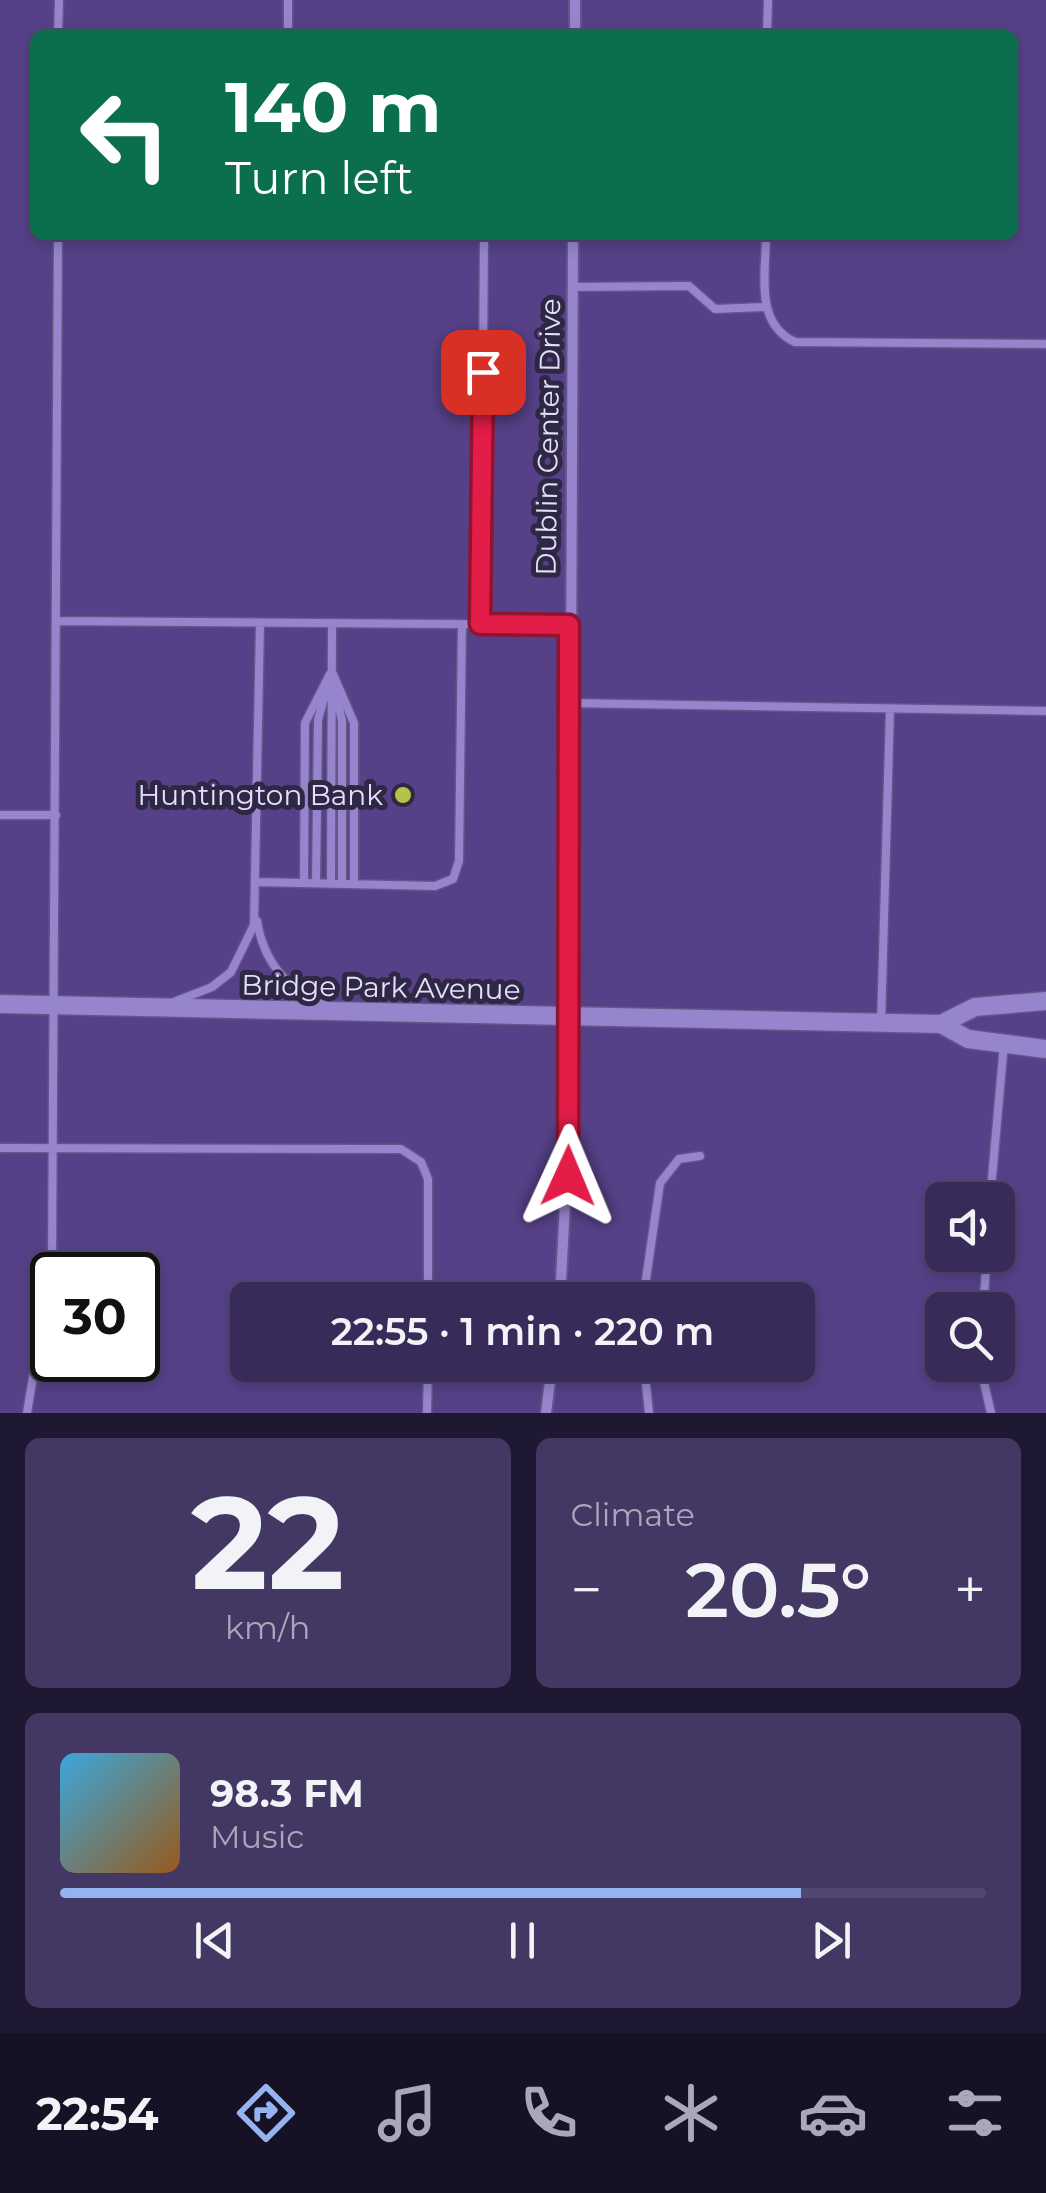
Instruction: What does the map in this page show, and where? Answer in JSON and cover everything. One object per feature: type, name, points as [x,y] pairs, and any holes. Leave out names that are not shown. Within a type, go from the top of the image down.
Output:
[{"type":"street","points":[[575,30],[576,0]]},
{"type":"street","name":"Dublin Center Drive","points":[[561,1282],[568,1143],[573,240]]},
{"type":"street","name":"Bridge Park Avenue","points":[[0,1004],[941,1024],[975,1007],[1046,1001]]},
{"type":"street","name":"Bridge Park Avenue","points":[[941,1024],[968,1040],[1046,1049]]},
{"type":"street","points":[[546,1413],[550,1382]]},
{"type":"lane","points":[[58,30],[59,0]]},
{"type":"lane","points":[[288,0],[288,30]]},
{"type":"lane","points":[[767,30],[768,0]]},
{"type":"lane","points":[[28,1413],[52,1264],[58,240]]},
{"type":"lane","points":[[480,624],[484,240]]},
{"type":"lane","points":[[766,240],[766,307],[778,331],[802,344],[1046,344]]},
{"type":"lane","points":[[572,287],[689,286],[715,309],[766,307]]},
{"type":"lane","points":[[56,621],[569,625]]},
{"type":"lane","points":[[260,623],[256,907],[261,940],[283,979],[330,1008],[364,1014]]},
{"type":"lane","points":[[331,884],[332,623]]},
{"type":"lane","points":[[256,882],[439,886],[456,872],[462,624]]},
{"type":"lane","points":[[304,883],[306,723],[331,665]]},
{"type":"lane","points":[[316,883],[318,720],[331,665]]},
{"type":"lane","points":[[331,665],[342,722],[342,884]]},
{"type":"lane","points":[[331,665],[354,723],[354,884]]},
{"type":"lane","points":[[568,703],[1046,712]]},
{"type":"lane","points":[[881,1024],[890,709]]},
{"type":"lane","points":[[0,815],[56,815]]},
{"type":"lane","points":[[140,1009],[182,999],[223,980],[248,944],[256,907]]},
{"type":"lane","points":[[992,1182],[1004,1044]]},
{"type":"lane","points":[[0,1148],[389,1148],[407,1152],[421,1162],[428,1180],[428,1282]]},
{"type":"lane","points":[[646,1282],[662,1178],[678,1159],[700,1156]]},
{"type":"lane","points":[[427,1413],[428,1382]]},
{"type":"lane","points":[[646,1382],[650,1413]]},
{"type":"lane","points":[[984,1382],[991,1413]]},
{"type":"shaded area","points":[[0,0],[1046,0],[1046,1413],[0,1413]]},
{"type":"place","name":"Huntington Bank","points":[[403,795]]},
{"type":"route","points":[[483,372],[480,624],[569,625],[568,1176]]}]
